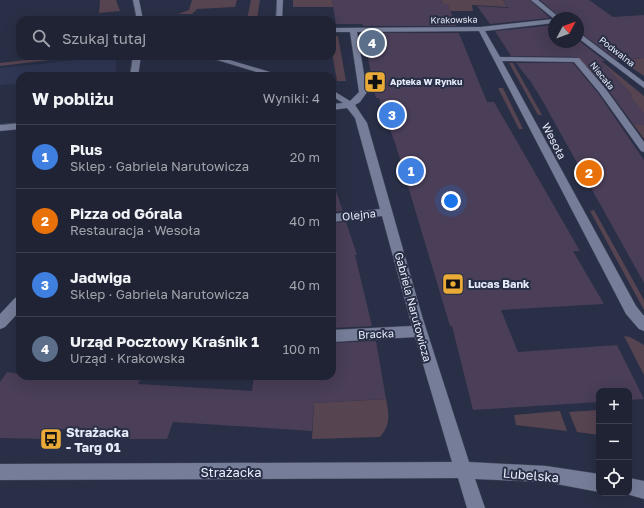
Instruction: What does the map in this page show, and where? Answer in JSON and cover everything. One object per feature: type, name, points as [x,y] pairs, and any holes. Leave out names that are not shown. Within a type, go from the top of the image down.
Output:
[{"type":"street","points":[[136,0],[139,16]]},
{"type":"street","points":[[278,16],[280,0]]},
{"type":"street","points":[[534,0],[549,12]]},
{"type":"street","name":"Krakowska","points":[[336,30],[481,29],[548,22]]},
{"type":"street","name":"Wesoła","points":[[481,29],[631,310],[637,320],[644,325]]},
{"type":"street","points":[[336,107],[351,106],[359,100],[363,92],[353,30]]},
{"type":"street","name":"Podwalna","points":[[584,39],[644,86]]},
{"type":"street","name":"Niecała","points":[[498,59],[576,60],[602,90],[644,149]]},
{"type":"street","points":[[135,72],[136,60]]},
{"type":"street","points":[[222,60],[265,72]]},
{"type":"street","points":[[336,96],[351,106]]},
{"type":"street","name":"Gabriela Narutowicza","points":[[351,106],[362,123],[440,402],[476,508]]},
{"type":"street","points":[[0,128],[16,126]]},
{"type":"street","name":"Olejna","points":[[336,218],[387,212]]},
{"type":"street","points":[[0,323],[16,306]]},
{"type":"street","name":"Bracka","points":[[336,336],[420,331]]},
{"type":"street","name":"Strażacka","points":[[0,472],[463,470]]},
{"type":"street","name":"Lubelska","points":[[463,470],[546,474],[596,482]]},
{"type":"street","points":[[632,488],[644,490]]},
{"type":"shaded area","points":[[100,0],[116,0],[120,11],[99,13]]},
{"type":"shaded area","points":[[192,0],[237,0],[235,7],[197,9],[192,14],[178,14],[189,10]]},
{"type":"shaded area","points":[[251,0],[260,0],[257,16],[248,16]]},
{"type":"shaded area","points":[[293,0],[332,0],[334,7],[293,7]]},
{"type":"shaded area","points":[[441,0],[503,0],[507,7],[472,5],[473,11],[445,11]]},
{"type":"shaded area","points":[[336,36],[338,36],[346,81],[337,81],[333,60],[336,60]]},
{"type":"shaded area","points":[[584,47],[644,96],[644,139],[613,96],[632,95],[619,81],[600,81],[570,48]]},
{"type":"shaded area","points":[[644,58],[644,76],[620,60]]},
{"type":"shaded area","points":[[26,60],[50,60],[0,66],[0,63]]},
{"type":"shaded area","points":[[77,60],[116,60],[116,72],[16,72],[16,84],[0,85],[0,68]]},
{"type":"shaded area","points":[[509,63],[513,63],[542,115],[538,115]]},
{"type":"shaded area","points":[[498,88],[503,88],[523,129],[519,129]]},
{"type":"shaded area","points":[[594,210],[644,300],[644,310],[590,211]]},
{"type":"shaded area","points":[[624,336],[630,337],[644,345],[644,375]]},
{"type":"shaded area","points":[[386,399],[388,423],[380,437],[312,439],[314,403]]},
{"type":"shaded area","points":[[596,410],[596,435],[577,432],[569,412]]},
{"type":"shaded area","points":[[560,411],[567,431],[516,425],[514,415]]},
{"type":"building","points":[[332,0],[441,0],[442,4],[448,4],[456,26],[363,26],[362,24],[336,24],[336,16],[335,16]]},
{"type":"building","points":[[503,0],[530,0],[548,16],[548,18],[490,24],[477,6],[508,8]]},
{"type":"building","points":[[540,0],[589,0],[613,17],[644,15],[644,58],[617,60],[584,35],[584,12],[554,12]]},
{"type":"building","points":[[548,26],[548,48],[584,48],[584,45],[605,61],[601,61],[632,95],[629,95],[644,113],[644,125],[634,125],[606,87],[580,57],[511,56],[495,31]]},
{"type":"building","points":[[364,33],[459,33],[487,102],[494,102],[519,145],[580,251],[573,251],[604,304],[501,310],[518,352],[617,345],[644,399],[632,400],[632,388],[596,388],[596,402],[473,410],[452,326],[450,326],[395,143],[379,98],[376,98]]},
{"type":"building","points":[[516,63],[573,63],[598,93],[644,160],[644,283],[542,100],[531,82]]},
{"type":"building","points":[[336,191],[343,211],[336,212]]},
{"type":"building","points":[[346,222],[357,255],[355,255],[372,326],[336,328],[336,223]]},
{"type":"building","points":[[376,341],[386,399],[314,403],[312,431],[173,422],[167,439],[118,439],[121,430],[49,429],[44,439],[0,438],[0,382],[7,372],[16,373],[16,380],[140,380],[138,384],[252,391],[253,380],[336,380],[336,343]]},
{"type":"place","name":"Urząd Pocztowy Kraśnik 1","points":[[372,43]]},
{"type":"place","name":"Apteka W Rynku","points":[[375,82]]},
{"type":"place","name":"Jadwiga","points":[[392,115]]},
{"type":"place","name":"Plus","points":[[411,171]]},
{"type":"place","name":"Pizza od Górala","points":[[589,173]]},
{"type":"place","name":"Lucas Bank","points":[[453,284]]},
{"type":"place","name":"Strażacka - Targ 01","points":[[51,439]]}]
